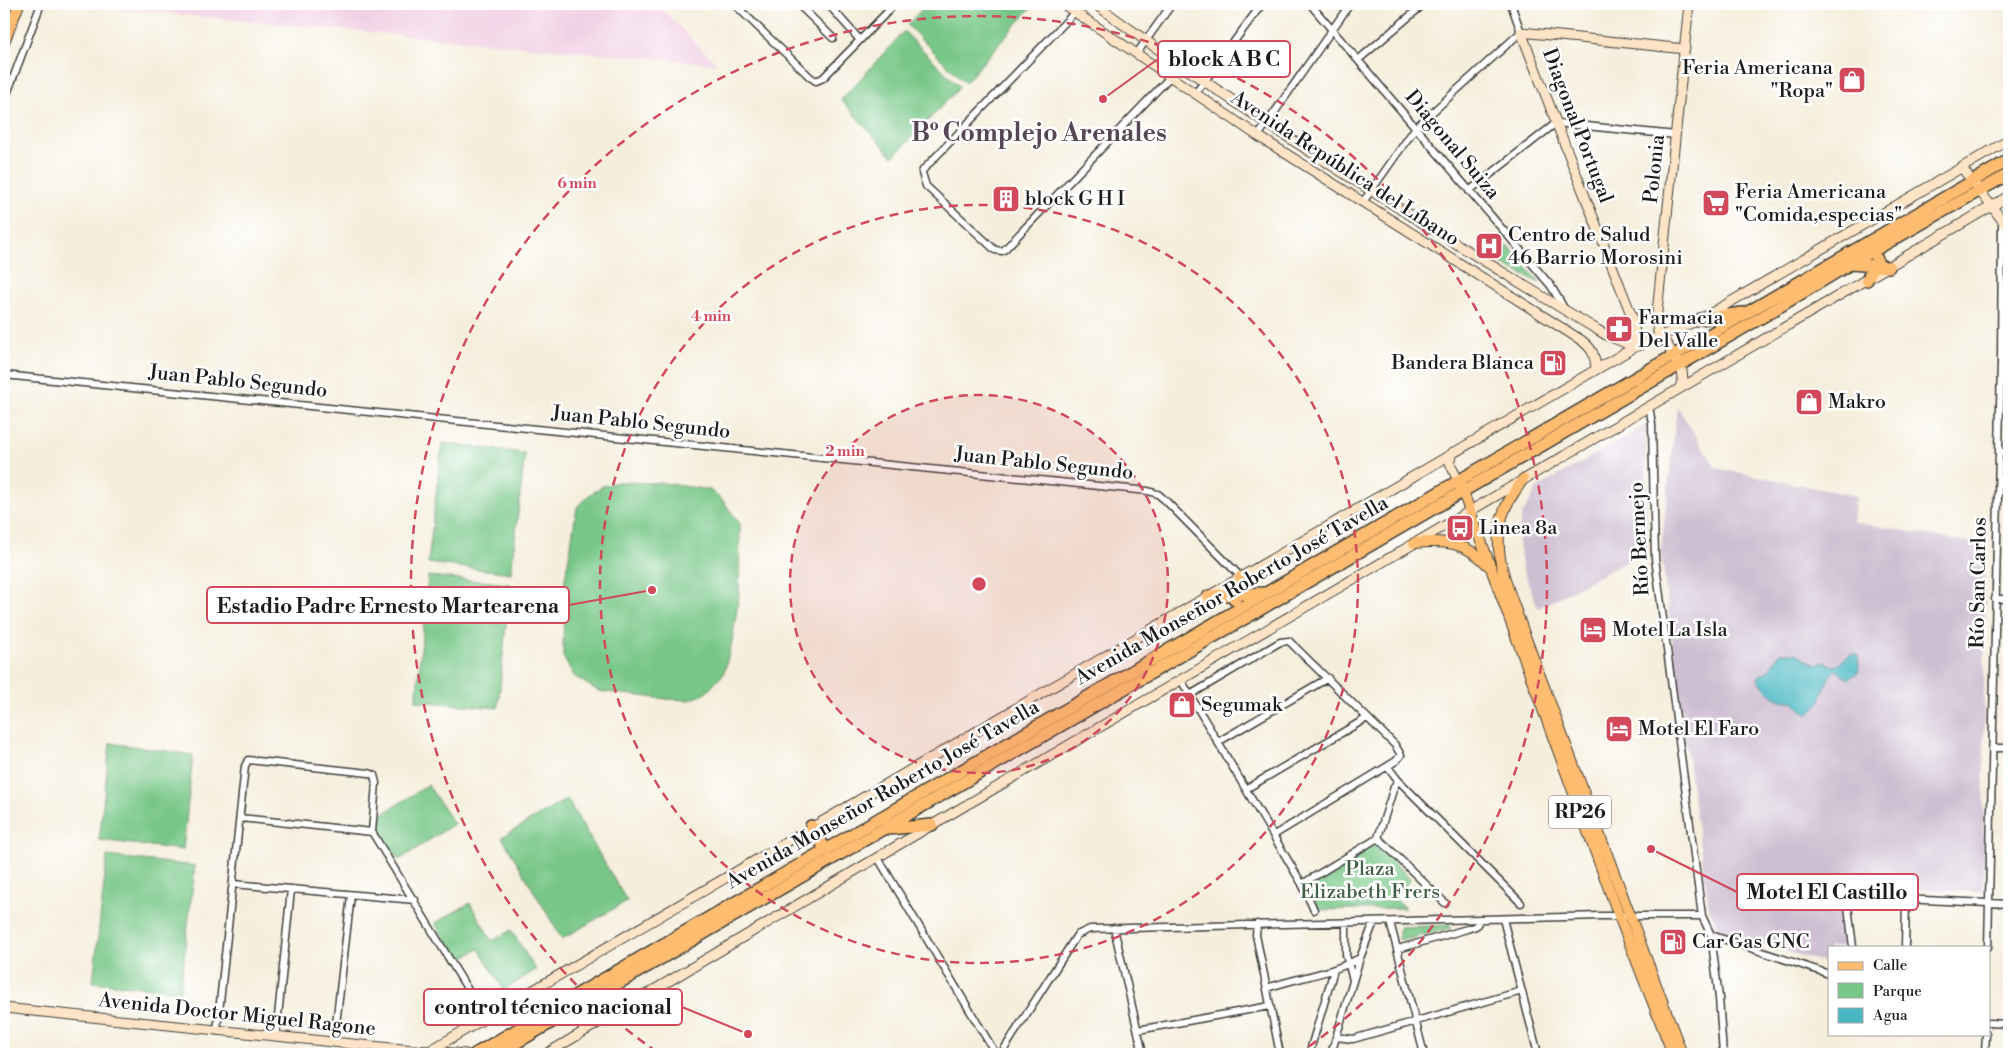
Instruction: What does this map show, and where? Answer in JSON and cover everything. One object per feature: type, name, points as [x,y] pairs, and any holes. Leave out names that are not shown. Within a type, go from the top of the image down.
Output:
[{"type":"highway","name":"Avenida Monseñor Roberto José Tavella","points":[[497,1054],[885,829],[1460,486],[1677,360],[1884,245],[1975,187],[2009,160]]},
{"type":"highway","name":"Avenida Monseñor Roberto José Tavella","points":[[1677,360],[1749,312],[1975,187],[2009,174]]},
{"type":"highway","points":[[1867,280],[1884,245]]},
{"type":"highway","points":[[1850,264],[1889,267]]},
{"type":"highway","points":[[1701,319],[1749,312]]},
{"type":"highway","name":"Avenida Monseñor Roberto José Tavella","points":[[475,1054],[1266,593],[1460,486]]},
{"type":"highway","points":[[1232,613],[1241,577]]},
{"type":"highway","points":[[1209,596],[1266,593]]},
{"type":"highway","points":[[885,829],[932,825]]},
{"type":"highway","points":[[812,826],[826,850]]},
{"type":"main road","points":[[4,42],[19,4]]},
{"type":"main road","name":"Avenida República del Líbano","points":[[1063,4],[1258,136],[1581,340],[1591,348],[1595,357],[1596,370]]},
{"type":"main road","name":"Avenida República del Líbano","points":[[1095,4],[1267,123],[1370,190],[1606,335],[1635,347]]},
{"type":"main road","name":"Polonia","points":[[1659,337],[1656,315],[1689,4]]},
{"type":"main road","points":[[1521,32],[1685,48]]},
{"type":"main road","name":"Diagonal Portugal","points":[[1521,32],[1634,322],[1635,347]]},
{"type":"main road","points":[[427,1053],[1453,452],[1635,347],[1701,319],[2009,140]]},
{"type":"main road","points":[[1962,168],[1990,207],[2009,229]]},
{"type":"main road","points":[[546,1054],[932,825],[2009,196]]},
{"type":"main road","points":[[1659,337],[1677,360],[1683,379],[1679,389]]},
{"type":"main road","name":"RP26","points":[[1453,452],[1450,463],[1470,510],[1624,916],[1682,1054]]},
{"type":"main road","name":"RP26","points":[[1523,479],[1511,497],[1502,518],[1498,542],[1500,563],[1673,1054]]},
{"type":"main road","points":[[1414,543],[1433,541],[1458,545],[1477,554],[1491,568]]},
{"type":"main road","name":"Avenida Doctor Miguel Ragone","points":[[4,1008],[427,1053],[466,1054]]},
{"type":"main road","points":[[391,1048],[399,1054]]},
{"type":"street","points":[[4,102],[41,4]]},
{"type":"street","points":[[734,4],[810,78],[816,81],[823,78],[895,4]]},
{"type":"street","points":[[798,4],[833,38]]},
{"type":"street","points":[[828,4],[859,40]]},
{"type":"street","points":[[1137,53],[1172,4]]},
{"type":"street","points":[[1195,94],[1262,4]]},
{"type":"street","name":"Diagonal Suiza","points":[[1310,4],[1550,286],[1565,310]]},
{"type":"street","points":[[1258,136],[1350,4]]},
{"type":"street","points":[[1358,60],[1424,4]]},
{"type":"street","name":"Diagonal Portugal","points":[[1511,4],[1521,32]]},
{"type":"street","points":[[1075,12],[923,170],[922,174],[926,186],[995,250],[1002,251],[1005,249],[1170,78]]},
{"type":"street","points":[[1363,202],[1416,127],[1521,32]]},
{"type":"street","points":[[1469,191],[1556,123],[1676,134]]},
{"type":"street","name":"Río San Carlos","points":[[1988,946],[2001,361],[2002,221]]},
{"type":"street","points":[[2001,361],[2009,361]]},
{"type":"street","name":"Juan Pablo Segundo","points":[[4,374],[1148,491],[1158,494],[1166,501],[1241,577]]},
{"type":"street","name":"Río Bermejo","points":[[1649,406],[1652,424],[1655,558],[1702,916],[1711,935],[1719,998],[1723,1054]]},
{"type":"street","points":[[1998,452],[2009,452]]},
{"type":"street","points":[[1995,599],[2009,599]]},
{"type":"street","points":[[1190,695],[1285,640],[1292,643],[1395,745],[1401,755],[1396,761],[1274,835]]},
{"type":"street","points":[[1218,742],[1328,678]]},
{"type":"street","points":[[1181,680],[1274,835],[1302,884],[1314,910]]},
{"type":"street","points":[[1246,788],[1367,718]]},
{"type":"street","points":[[1992,748],[2009,748]]},
{"type":"street","points":[[217,1031],[245,766],[248,760],[369,773],[374,776],[376,783],[372,832],[485,1018]]},
{"type":"street","points":[[1388,766],[1398,780],[1521,903]]},
{"type":"street","points":[[1302,884],[1378,838],[1398,780]]},
{"type":"street","points":[[240,818],[372,832]]},
{"type":"street","points":[[1378,838],[1445,904]]},
{"type":"street","points":[[878,858],[996,1054]]},
{"type":"street","points":[[233,884],[414,900]]},
{"type":"street","points":[[276,1036],[291,889]]},
{"type":"street","points":[[334,1042],[351,895]]},
{"type":"street","points":[[1853,946],[1848,906],[1851,901],[1860,897],[2009,904]]},
{"type":"street","points":[[1905,946],[1906,900]]},
{"type":"street","points":[[1000,1054],[1077,935],[1090,929],[1503,918],[1702,916]]},
{"type":"street","points":[[1503,918],[1538,1054]]},
{"type":"street","points":[[1398,949],[1476,926],[1480,919]]},
{"type":"street","points":[[1331,1054],[1360,958],[1374,922]]},
{"type":"street","points":[[1390,922],[1424,1054]]},
{"type":"street","points":[[1346,923],[1346,955],[1353,980]]},
{"type":"street","points":[[1257,924],[1256,935],[1280,1054]]},
{"type":"street","points":[[1114,928],[1143,1054]]},
{"type":"street","points":[[1711,935],[1828,974]]},
{"type":"street","points":[[1267,988],[1286,981],[1334,970],[1360,958]]},
{"type":"street","points":[[1308,1054],[1334,970]]},
{"type":"street","points":[[1336,1038],[1353,1039],[1522,991]]},
{"type":"street","points":[[1138,1030],[1270,1006]]},
{"type":"street","points":[[1990,1023],[2009,1024]]},
{"type":"street","points":[[1985,1054],[1986,1036]]},
{"type":"shaded area","points":[[63,4],[657,4],[717,64]]},
{"type":"shaded area","points":[[1677,406],[1716,468],[1856,496],[1853,522],[1985,545],[1983,892],[1838,886],[1843,946],[1828,946],[1828,964],[1721,932],[1709,909],[1661,551]]},
{"type":"shaded area","points":[[1646,425],[1647,551],[1538,608],[1522,567],[1518,533],[1522,515],[1537,488]]},
{"type":"green space","points":[[927,4],[1034,4],[965,83],[907,25]]},
{"type":"green space","points":[[904,31],[960,87],[893,157],[841,100]]},
{"type":"green space","points":[[1508,246],[1540,283],[1497,262]]},
{"type":"green space","points":[[442,443],[525,453],[511,573],[428,563]]},
{"type":"green space","points":[[618,482],[664,483],[710,490],[723,501],[740,524],[739,595],[732,642],[724,673],[705,694],[689,700],[598,691],[574,676],[563,657],[564,585],[577,507],[589,495],[603,486]]},
{"type":"green space","points":[[428,576],[510,584],[498,708],[416,701]]},
{"type":"green space","points":[[110,743],[193,755],[183,850],[99,840]]},
{"type":"green space","points":[[428,785],[454,824],[399,860],[373,820]]},
{"type":"green space","points":[[567,799],[627,901],[562,939],[502,837]]},
{"type":"green space","name":"Plaza Elizabeth Frers","points":[[1373,845],[1378,846],[1411,880],[1393,897],[1405,908],[1319,910],[1307,883]]},
{"type":"green space","points":[[107,856],[195,866],[180,991],[93,982]]},
{"type":"green space","points":[[470,903],[492,941],[511,930],[536,970],[504,990],[479,949],[457,961],[435,923]]},
{"type":"green space","points":[[1450,925],[1451,928],[1404,940],[1399,939],[1399,927]]},
{"type":"water","points":[[1780,653],[1796,653],[1817,665],[1825,661],[1832,666],[1838,665],[1850,654],[1858,655],[1858,673],[1848,679],[1836,670],[1829,677],[1819,703],[1808,715],[1792,701],[1776,698],[1758,679],[1760,675],[1768,671]]},
{"type":"place","name":"Feria Americana \"Ropa\"","points":[[1852,80]]},
{"type":"place","name":"block A B C","points":[[1103,99]]},
{"type":"place","name":"block G H I","points":[[1006,199]]},
{"type":"place","name":"Feria Americana \"Comida,especias\"","points":[[1716,203]]},
{"type":"place","name":"Centro de Salud 46 Barrio Morosini","points":[[1489,246]]},
{"type":"place","name":"Farmacia Del Valle","points":[[1619,329]]},
{"type":"place","name":"Bandera Blanca","points":[[1553,363]]},
{"type":"place","name":"Makro","points":[[1809,402]]},
{"type":"place","name":"Linea 8a","points":[[1460,528]]},
{"type":"place","name":"Estadio Padre Ernesto Martearena","points":[[652,590]]},
{"type":"place","name":"Motel La Isla","points":[[1593,630]]},
{"type":"place","name":"Segumak","points":[[1182,705]]},
{"type":"place","name":"Motel El Faro","points":[[1619,729]]},
{"type":"place","name":"Motel El Castillo","points":[[1651,849]]},
{"type":"place","name":"Car Gas GNC","points":[[1673,942]]},
{"type":"place","name":"control técnico nacional","points":[[748,1034]]},
{"type":"district","name":"Bº Complejo Arenales","points":[[1039,133]]}]
